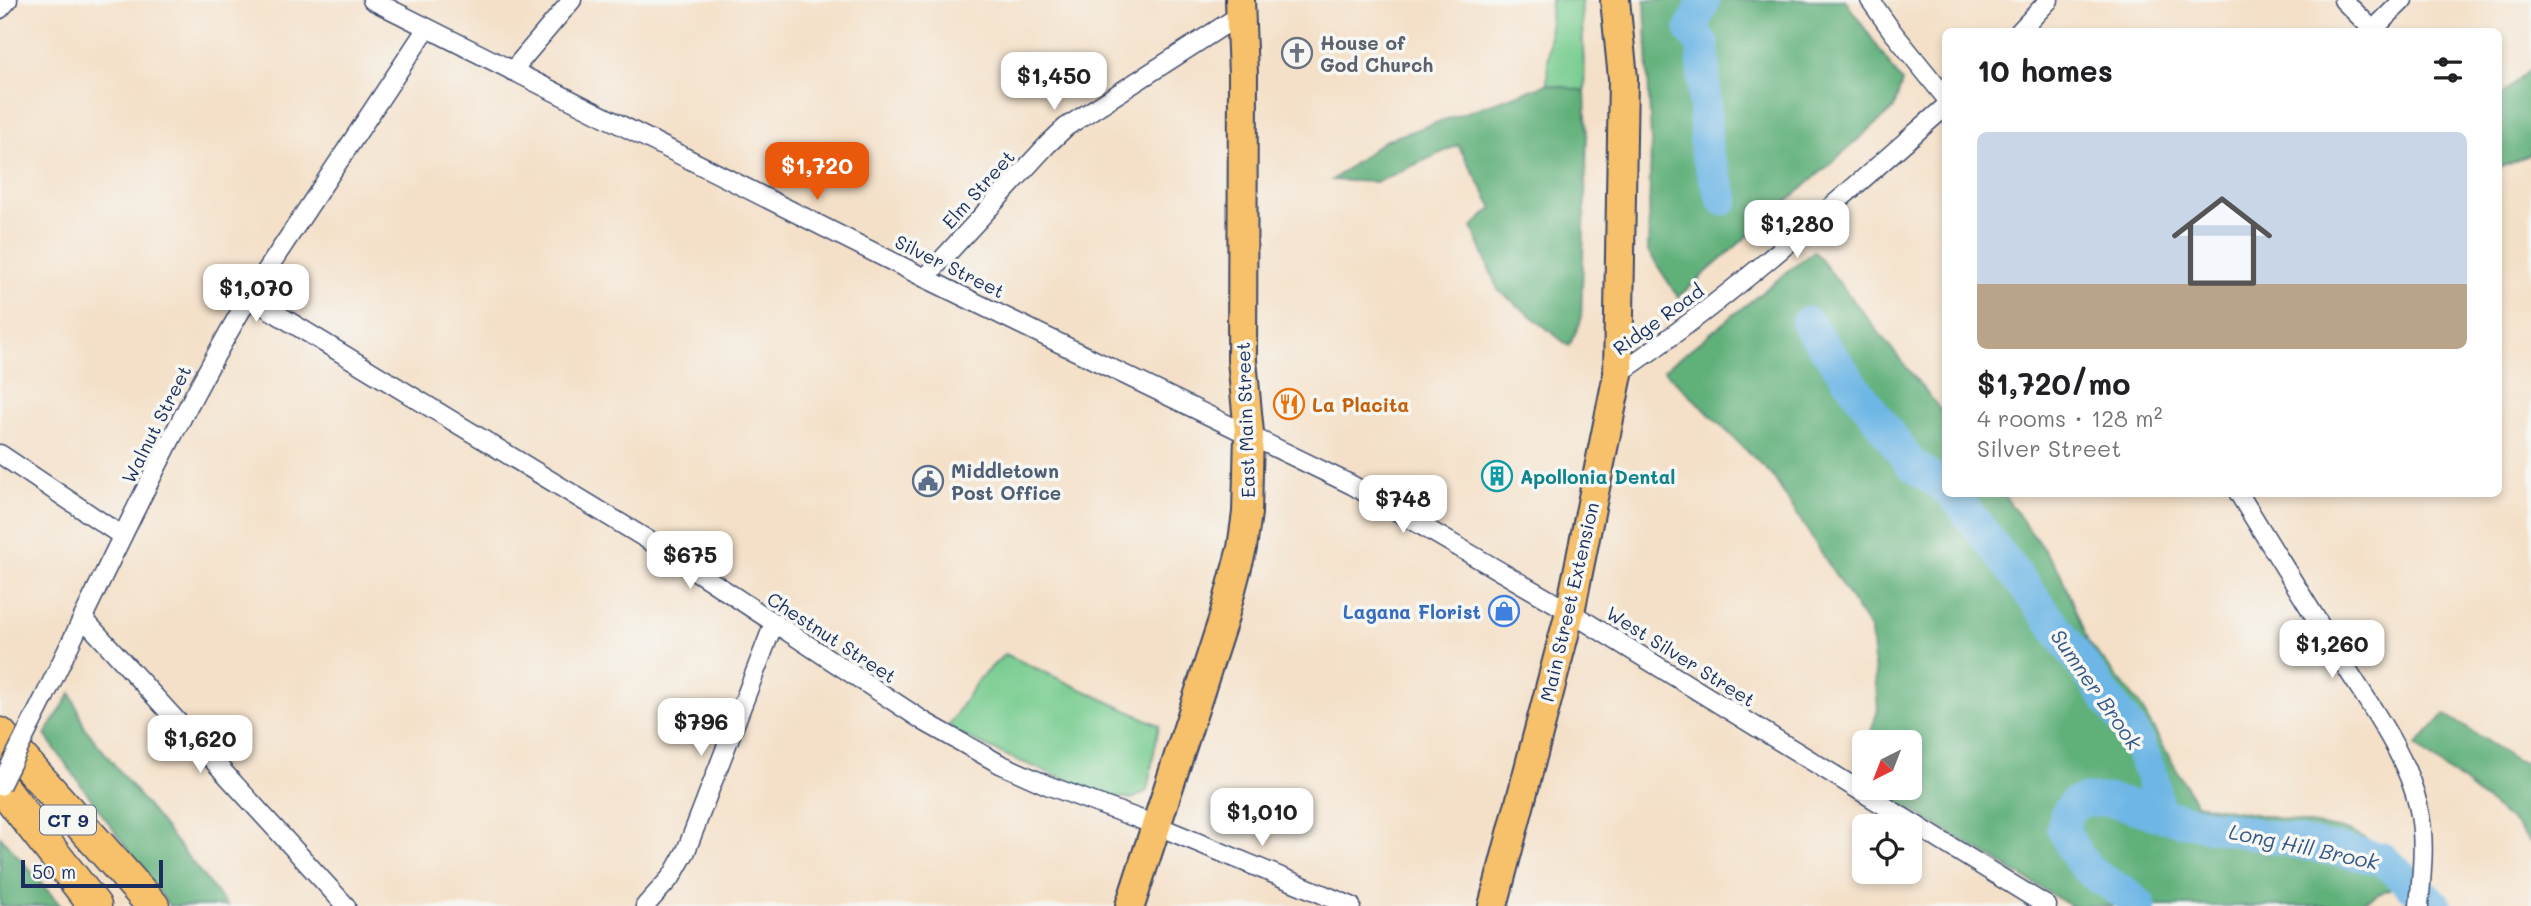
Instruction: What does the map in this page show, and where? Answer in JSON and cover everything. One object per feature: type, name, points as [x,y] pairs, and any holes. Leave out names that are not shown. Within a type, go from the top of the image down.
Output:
[{"type":"highway","name":"CT 9","points":[[0,734],[134,906]]},
{"type":"highway","points":[[0,734],[153,906]]},
{"type":"highway","name":"CT 9","points":[[0,785],[95,906]]},
{"type":"main road","name":"Main Street Extension","points":[[1493,906],[1570,612],[1618,374],[1623,78],[1615,0]]},
{"type":"main road","name":"East Main Street","points":[[1130,906],[1234,585],[1247,513],[1249,433],[1242,360],[1243,75],[1240,8]]},
{"type":"street","points":[[0,9],[8,0]]},
{"type":"street","name":"Silver Street","points":[[372,0],[925,278],[1249,433]]},
{"type":"street","points":[[513,71],[572,0]]},
{"type":"street","points":[[1870,0],[1942,93]]},
{"type":"street","points":[[2023,28],[2049,0]]},
{"type":"street","points":[[2343,0],[2369,28]]},
{"type":"street","points":[[2375,28],[2403,0]]},
{"type":"street","name":"Elm Street","points":[[925,278],[1066,127],[1240,8]]},
{"type":"street","name":"Walnut Street","points":[[0,785],[205,374],[249,297],[427,28]]},
{"type":"street","name":"Ridge Road","points":[[1618,374],[1714,304],[1942,109]]},
{"type":"street","name":"Chestnut Street","points":[[249,297],[598,509],[903,709],[1000,764],[1083,800],[1158,826],[1351,906]]},
{"type":"street","name":"West Silver Street","points":[[1249,433],[1364,491],[1570,612],[2047,906]]},
{"type":"street","points":[[0,454],[122,536]]},
{"type":"street","points":[[2241,497],[2385,729],[2406,771],[2418,804],[2422,837],[2423,870],[2419,906]]},
{"type":"street","points":[[83,618],[346,906]]},
{"type":"street","points":[[645,906],[672,876],[685,851],[774,623]]},
{"type":"green space","points":[[1551,0],[1581,0],[1585,91],[1547,84]]},
{"type":"green space","points":[[1645,0],[1845,0],[1902,82],[1894,108],[1678,297],[1648,251],[1651,142]]},
{"type":"green space","points":[[2531,69],[2531,154],[2502,167],[2502,94]]},
{"type":"green space","points":[[1547,84],[1585,91],[1587,137],[1581,321],[1569,346],[1498,290],[1472,227],[1493,208],[1458,145],[1377,182],[1332,180],[1384,141]]},
{"type":"green space","points":[[1814,251],[1942,412],[1942,497],[2005,497],[2060,572],[2088,642],[2138,702],[2196,804],[2349,831],[2395,853],[2393,887],[2354,906],[2071,906],[1895,800],[1922,800],[1922,730],[1872,730],[1878,709],[1871,631],[1772,475],[1664,370]]},
{"type":"green space","points":[[1005,654],[1159,725],[1147,791],[1132,799],[1109,796],[956,733],[949,725],[978,680]]},
{"type":"green space","points":[[71,693],[85,728],[227,906],[169,906],[45,735]]},
{"type":"green space","points":[[2445,714],[2516,760],[2531,764],[2531,843],[2513,822],[2416,746]]},
{"type":"green space","points":[[0,836],[61,906],[0,906]]},
{"type":"waterway","name":"Sumner Brook","points":[[1704,0],[1691,29],[1703,46],[1706,152],[1723,199]]},
{"type":"waterway","name":"Sumner Brook","points":[[1807,323],[1911,464],[1942,485]]},
{"type":"waterway","name":"Sumner Brook","points":[[1955,497],[2052,622],[2135,737],[2152,776],[2158,815],[2108,800],[2087,801],[2075,803],[2066,815],[2063,828],[2076,853],[2089,870],[2140,906]]},
{"type":"waterway","name":"Long Hill Brook","points":[[2158,815],[2382,859],[2436,906]]},
{"type":"place","name":"House of God Church","points":[[1297,53]]},
{"type":"place","name":"La Placita","points":[[1289,404]]},
{"type":"place","name":"Apollonia Dental","points":[[1497,476]]},
{"type":"place","name":"Middletown Post Office","points":[[928,481]]},
{"type":"place","name":"Lagana Florist","points":[[1504,611]]}]
